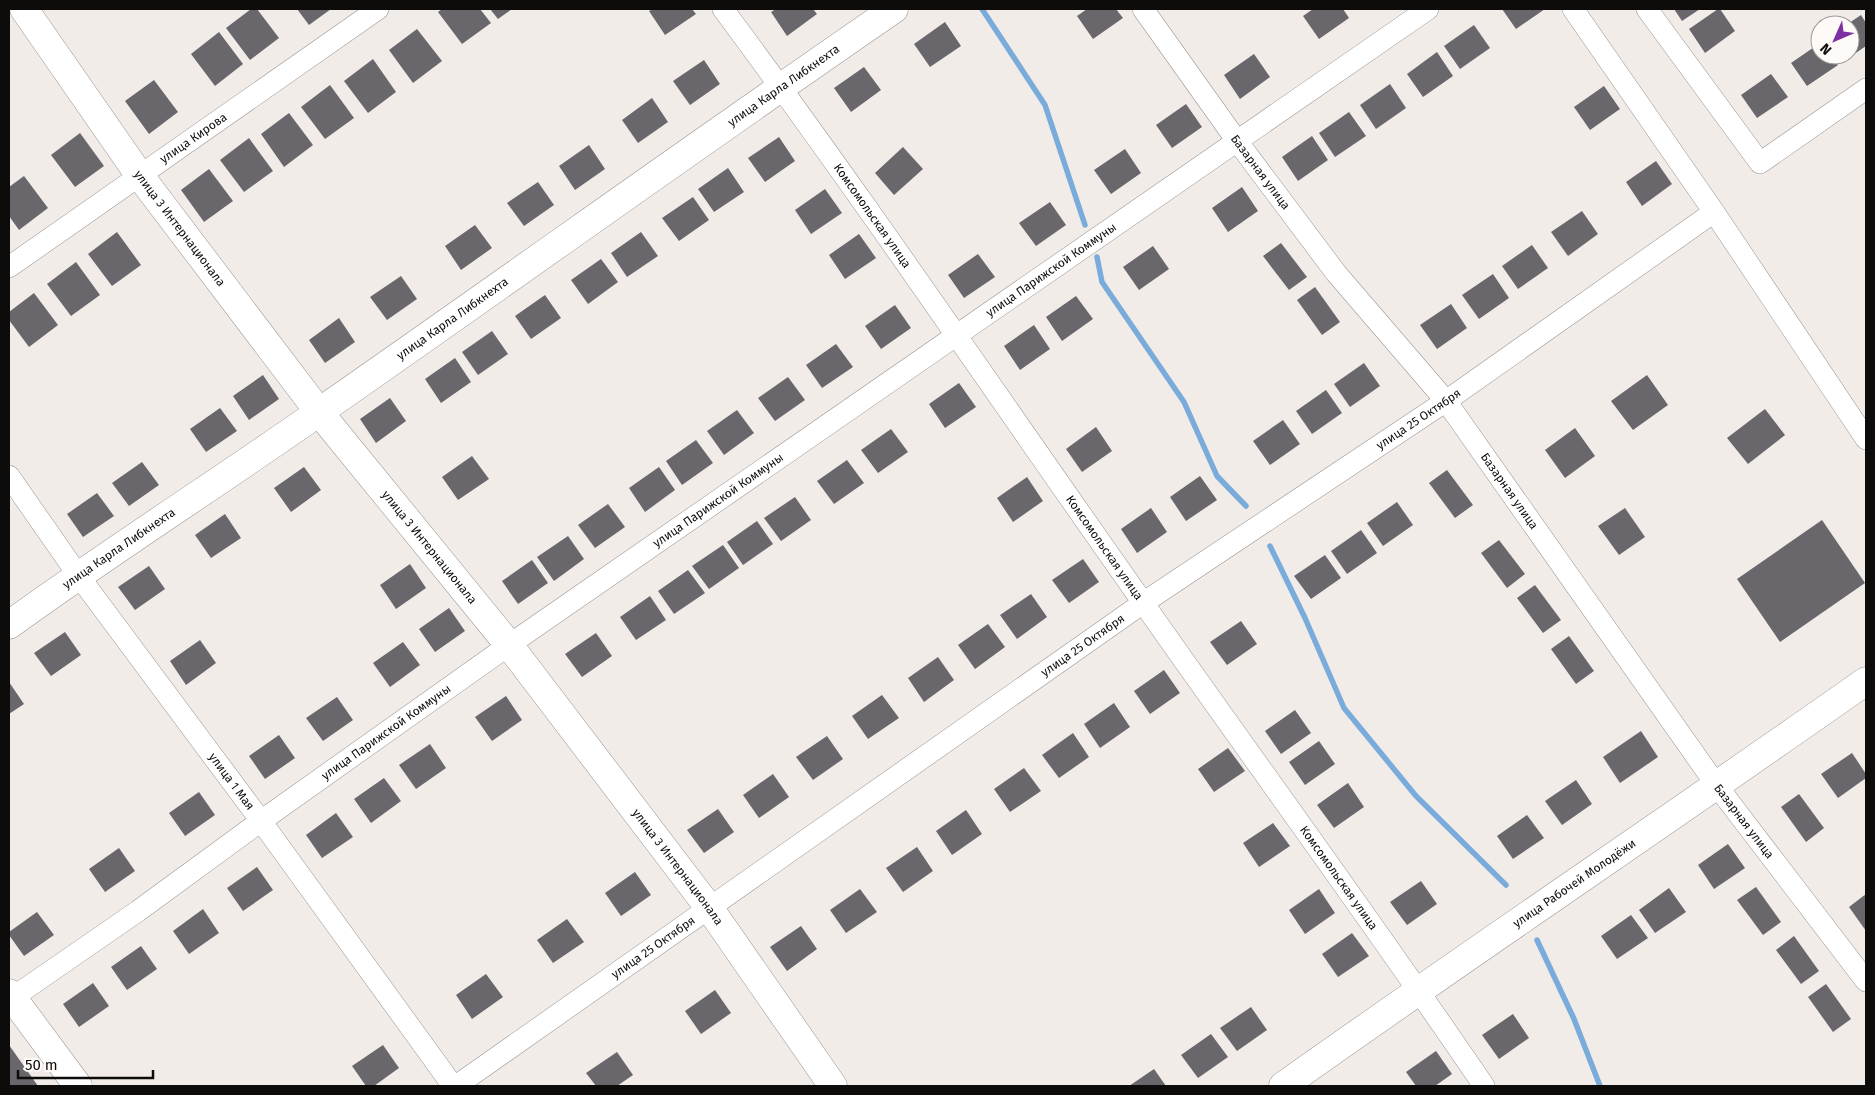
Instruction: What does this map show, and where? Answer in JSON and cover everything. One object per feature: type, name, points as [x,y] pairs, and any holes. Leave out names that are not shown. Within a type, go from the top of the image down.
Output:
[{"type":"main road","name":"улица 3 Интернационала","points":[[24,9],[140,176],[319,412],[509,645],[710,909],[833,1086]]},
{"type":"main road","name":"улица Карла Либкнехта","points":[[9,625],[78,575],[319,412],[781,86],[894,9]]},
{"type":"main road","name":"улица Рабочей Молодёжи","points":[[1283,1086],[1866,682]]},
{"type":"main road","points":[[11,996],[78,1086]]},
{"type":"street","name":"улица Кирова","points":[[9,267],[378,9]]},
{"type":"street","name":"Комсомольская улица","points":[[723,9],[781,86],[1143,603],[1419,990],[1484,1086]]},
{"type":"street","name":"Базарная улица","points":[[1144,9],[1237,141],[1336,273],[1446,401],[1717,786],[1866,981]]},
{"type":"street","name":"улица Парижской Коммуны","points":[[11,996],[138,911],[509,645],[1428,9]]},
{"type":"street","points":[[1573,9],[1714,212],[1866,438]]},
{"type":"street","points":[[1647,9],[1760,163],[1866,89]]},
{"type":"street","name":"улица 25 Октября","points":[[455,1086],[710,909],[1143,603],[1446,401],[1714,212]]},
{"type":"street","name":"улица 1 Мая","points":[[9,476],[78,575],[455,1086]]},
{"type":"building","points":[[251,9],[257,9],[279,38],[250,60],[226,28]]},
{"type":"building","points":[[297,9],[331,9],[309,25]]},
{"type":"building","points":[[442,9],[480,9],[491,23],[462,44],[438,12]]},
{"type":"building","points":[[490,9],[512,9],[498,19]]},
{"type":"building","points":[[653,9],[692,9],[696,14],[665,35],[649,11]]},
{"type":"building","points":[[776,9],[813,9],[817,14],[787,36],[771,12]]},
{"type":"building","points":[[1087,9],[1116,9],[1123,18],[1093,39],[1077,16]]},
{"type":"building","points":[[1313,9],[1343,9],[1349,18],[1319,39],[1303,16]]},
{"type":"building","points":[[1502,9],[1545,9],[1516,29]]},
{"type":"building","points":[[1674,9],[1700,9],[1682,21]]},
{"type":"building","points":[[1720,9],[1735,31],[1705,53],[1689,29]]},
{"type":"building","points":[[1860,16],[1866,23],[1866,46],[1860,50]]},
{"type":"building","points":[[945,22],[961,46],[930,67],[914,44]]},
{"type":"building","points":[[1474,25],[1490,48],[1460,69],[1444,46]]},
{"type":"building","points":[[417,29],[442,61],[413,83],[389,50]]},
{"type":"building","points":[[219,32],[243,64],[215,86],[191,54]]},
{"type":"building","points":[[1810,50],[1810,65],[1838,65],[1807,86],[1791,63]]},
{"type":"building","points":[[1437,52],[1453,76],[1423,97],[1407,74]]},
{"type":"building","points":[[1254,54],[1270,77],[1240,99],[1224,75]]},
{"type":"building","points":[[373,59],[396,92],[368,113],[344,81]]},
{"type":"building","points":[[704,60],[720,84],[690,105],[673,81]]},
{"type":"building","points":[[864,67],[881,90],[851,112],[834,88]]},
{"type":"building","points":[[1771,74],[1788,97],[1757,118],[1741,95]]},
{"type":"building","points":[[154,80],[178,112],[149,134],[125,101]]},
{"type":"building","points":[[1390,84],[1406,108],[1376,129],[1360,105]]},
{"type":"building","points":[[330,85],[354,118],[325,139],[301,107]]},
{"type":"building","points":[[1604,86],[1620,109],[1590,130],[1574,107]]},
{"type":"building","points":[[652,98],[668,122],[638,143],[622,120]]},
{"type":"building","points":[[1186,104],[1202,127],[1172,148],[1156,125]]},
{"type":"building","points":[[1349,112],[1366,136],[1335,157],[1319,133]]},
{"type":"building","points":[[289,113],[313,145],[284,167],[261,134]]},
{"type":"building","points":[[80,133],[104,166],[75,187],[51,155]]},
{"type":"building","points":[[1312,136],[1328,160],[1298,181],[1282,157]]},
{"type":"building","points":[[779,137],[795,161],[765,182],[748,158]]},
{"type":"building","points":[[249,138],[273,171],[244,192],[220,160]]},
{"type":"building","points":[[589,145],[605,169],[575,190],[559,166]]},
{"type":"building","points":[[903,147],[923,169],[894,195],[875,173]]},
{"type":"building","points":[[1125,149],[1141,173],[1111,194],[1094,170]]},
{"type":"building","points":[[1656,161],[1672,184],[1642,206],[1626,182]]},
{"type":"building","points":[[728,168],[744,192],[714,212],[698,189]]},
{"type":"building","points":[[209,169],[233,201],[204,222],[181,190]]},
{"type":"building","points":[[24,176],[48,208],[19,230],[9,216],[9,187]]},
{"type":"building","points":[[538,182],[554,205],[524,226],[507,203]]},
{"type":"building","points":[[1242,187],[1258,211],[1228,232],[1212,208]]},
{"type":"building","points":[[825,189],[842,213],[811,234],[795,210]]},
{"type":"building","points":[[693,197],[709,220],[679,241],[662,218]]},
{"type":"building","points":[[1050,202],[1066,225],[1036,246],[1019,223]]},
{"type":"building","points":[[1582,211],[1598,234],[1568,256],[1551,232]]},
{"type":"building","points":[[475,225],[492,248],[461,270],[445,246]]},
{"type":"building","points":[[117,232],[141,265],[112,286],[88,254]]},
{"type":"building","points":[[641,232],[658,256],[627,277],[611,253]]},
{"type":"building","points":[[859,234],[876,258],[845,279],[829,255]]},
{"type":"building","points":[[1281,243],[1307,277],[1289,290],[1263,256]]},
{"type":"building","points":[[1532,245],[1548,268],[1518,289],[1502,266]]},
{"type":"building","points":[[1153,246],[1169,269],[1139,290],[1123,267]]},
{"type":"building","points":[[978,254],[995,277],[964,298],[948,275]]},
{"type":"building","points":[[601,259],[618,282],[588,304],[571,280]]},
{"type":"building","points":[[76,262],[100,295],[71,316],[47,284]]},
{"type":"building","points":[[1493,274],[1509,298],[1479,319],[1462,295]]},
{"type":"building","points":[[401,276],[417,299],[387,320],[370,297]]},
{"type":"building","points":[[1315,287],[1340,322],[1322,335],[1297,300]]},
{"type":"building","points":[[34,293],[58,325],[29,347],[9,320],[9,312]]},
{"type":"building","points":[[545,295],[561,318],[531,339],[515,316]]},
{"type":"building","points":[[1076,296],[1093,319],[1062,341],[1046,317]]},
{"type":"building","points":[[1451,304],[1467,328],[1437,349],[1420,325]]},
{"type":"building","points":[[895,305],[911,328],[881,349],[865,326]]},
{"type":"building","points":[[339,318],[355,342],[325,363],[309,340]]},
{"type":"building","points":[[1034,325],[1050,349],[1020,370],[1004,346]]},
{"type":"building","points":[[492,331],[508,354],[478,375],[462,352]]},
{"type":"building","points":[[836,344],[853,367],[822,388],[806,365]]},
{"type":"building","points":[[455,358],[471,382],[441,403],[425,379]]},
{"type":"building","points":[[1364,363],[1380,386],[1350,407],[1334,384]]},
{"type":"building","points":[[263,375],[279,399],[249,420],[233,396]]},
{"type":"building","points":[[1647,375],[1668,405],[1633,430],[1611,401]]},
{"type":"building","points":[[788,377],[805,400],[775,421],[758,398]]},
{"type":"building","points":[[959,383],[976,407],[945,428],[929,404]]},
{"type":"building","points":[[1326,390],[1342,413],[1312,434],[1296,411]]},
{"type":"building","points":[[390,398],[406,421],[376,443],[360,419]]},
{"type":"building","points":[[220,408],[237,431],[206,452],[190,429]]},
{"type":"building","points":[[1765,409],[1785,435],[1748,464],[1727,438]]},
{"type":"building","points":[[737,410],[754,433],[724,455],[707,431]]},
{"type":"building","points":[[1283,420],[1300,444],[1270,465],[1253,441]]},
{"type":"building","points":[[1096,427],[1112,451],[1082,472],[1066,449]]},
{"type":"building","points":[[1575,428],[1595,456],[1565,478],[1545,450]]},
{"type":"building","points":[[891,429],[908,452],[878,473],[861,450]]},
{"type":"building","points":[[696,440],[713,463],[682,485],[666,461]]},
{"type":"building","points":[[472,456],[489,479],[458,500],[442,477]]},
{"type":"building","points":[[847,460],[864,483],[834,504],[817,481]]},
{"type":"building","points":[[142,462],[159,485],[129,506],[112,483]]},
{"type":"building","points":[[304,467],[321,490],[291,512],[274,488]]},
{"type":"building","points":[[659,467],[675,490],[645,512],[629,488]]},
{"type":"building","points":[[1447,470],[1473,505],[1455,518],[1429,483]]},
{"type":"building","points":[[1200,476],[1217,500],[1186,521],[1170,497]]},
{"type":"building","points":[[1027,477],[1043,501],[1013,522],[997,498]]},
{"type":"building","points":[[97,493],[114,516],[83,537],[67,514]]},
{"type":"building","points":[[795,497],[811,520],[781,541],[764,518]]},
{"type":"building","points":[[1397,502],[1413,525],[1383,546],[1367,523]]},
{"type":"building","points":[[608,504],[625,527],[595,548],[578,525]]},
{"type":"building","points":[[1151,508],[1167,532],[1137,553],[1121,529]]},
{"type":"building","points":[[1625,508],[1645,537],[1619,555],[1598,526]]},
{"type":"building","points":[[225,514],[241,538],[211,558],[195,535]]},
{"type":"building","points":[[1822,520],[1865,583],[1780,642],[1737,579]]},
{"type":"building","points":[[757,521],[773,544],[743,565],[727,542]]},
{"type":"building","points":[[1361,530],[1377,553],[1347,574],[1331,551]]},
{"type":"building","points":[[568,536],[584,559],[554,581],[537,557]]},
{"type":"building","points":[[1499,540],[1525,574],[1507,588],[1481,553]]},
{"type":"building","points":[[723,545],[739,568],[709,589],[692,566]]},
{"type":"building","points":[[1325,555],[1341,578],[1311,599],[1294,576]]},
{"type":"building","points":[[1083,559],[1099,582],[1069,603],[1052,580]]},
{"type":"building","points":[[532,560],[548,583],[518,604],[502,581]]},
{"type":"building","points":[[410,564],[426,588],[396,609],[380,585]]},
{"type":"building","points":[[149,566],[165,589],[135,610],[118,587]]},
{"type":"building","points":[[688,570],[705,593],[674,614],[658,591]]},
{"type":"building","points":[[1535,585],[1561,620],[1543,633],[1517,598]]},
{"type":"building","points":[[1031,594],[1047,617],[1017,639],[1000,615]]},
{"type":"building","points":[[650,596],[666,620],[636,640],[620,617]]},
{"type":"building","points":[[449,608],[465,631],[435,652],[419,629]]},
{"type":"building","points":[[1241,621],[1257,644],[1227,665],[1210,642]]},
{"type":"building","points":[[988,624],[1005,647],[975,669],[958,645]]},
{"type":"building","points":[[65,632],[81,655],[51,676],[34,653]]},
{"type":"building","points":[[596,633],[612,656],[582,677],[565,654]]},
{"type":"building","points":[[1569,636],[1594,671],[1576,684],[1551,649]]},
{"type":"building","points":[[200,640],[216,663],[186,685],[170,661]]},
{"type":"building","points":[[403,642],[420,665],[390,687],[373,663]]},
{"type":"building","points":[[938,657],[954,680],[924,702],[908,678]]},
{"type":"building","points":[[1164,670],[1180,693],[1150,714],[1134,691]]},
{"type":"building","points":[[9,682],[24,704],[9,714]]},
{"type":"building","points":[[882,695],[899,718],[868,739],[852,716]]},
{"type":"building","points":[[506,696],[522,720],[492,741],[475,717]]},
{"type":"building","points":[[337,697],[353,720],[323,741],[306,718]]},
{"type":"building","points":[[1114,703],[1130,727],[1100,748],[1084,724]]},
{"type":"building","points":[[1295,710],[1311,733],[1281,754],[1265,731]]},
{"type":"building","points":[[1641,731],[1658,757],[1620,783],[1603,757]]},
{"type":"building","points":[[1073,733],[1089,757],[1059,778],[1042,755]]},
{"type":"building","points":[[279,735],[295,758],[265,779],[249,756]]},
{"type":"building","points":[[827,736],[843,759],[813,780],[796,757]]},
{"type":"building","points":[[1319,741],[1335,764],[1305,785],[1289,762]]},
{"type":"building","points":[[430,744],[446,768],[416,789],[399,765]]},
{"type":"building","points":[[1228,748],[1245,771],[1214,792],[1198,769]]},
{"type":"building","points":[[1852,753],[1866,774],[1866,778],[1838,798],[1821,774]]},
{"type":"building","points":[[1024,768],[1041,791],[1010,812],[994,789]]},
{"type":"building","points":[[773,774],[789,797],[759,818],[743,795]]},
{"type":"building","points":[[384,778],[401,801],[371,823],[354,799]]},
{"type":"building","points":[[1576,780],[1592,804],[1562,825],[1545,801]]},
{"type":"building","points":[[1348,783],[1364,807],[1334,828],[1317,805]]},
{"type":"building","points":[[199,792],[215,815],[185,836],[169,813]]},
{"type":"building","points":[[1799,794],[1824,828],[1806,842],[1781,807]]},
{"type":"building","points":[[718,809],[734,832],[704,853],[687,830]]},
{"type":"building","points":[[966,810],[982,834],[952,855],[936,831]]},
{"type":"building","points":[[336,813],[353,837],[322,858],[306,835]]},
{"type":"building","points":[[1527,815],[1544,838],[1513,859],[1497,836]]},
{"type":"building","points":[[1273,823],[1290,846],[1259,867],[1243,843]]},
{"type":"building","points":[[1728,844],[1745,868],[1714,889],[1698,865]]},
{"type":"building","points":[[917,847],[933,871],[903,892],[886,868]]},
{"type":"building","points":[[119,848],[135,871],[105,892],[89,869]]},
{"type":"building","points":[[257,867],[273,890],[243,911],[227,888]]},
{"type":"building","points":[[635,872],[651,895],[621,916],[605,893]]},
{"type":"building","points":[[1421,881],[1437,904],[1407,925],[1390,902]]},
{"type":"building","points":[[1756,887],[1781,922],[1763,935],[1737,900]]},
{"type":"building","points":[[1669,888],[1686,912],[1655,933],[1639,910]]},
{"type":"building","points":[[860,889],[877,912],[846,933],[830,910]]},
{"type":"building","points":[[1319,889],[1335,913],[1305,934],[1289,910]]},
{"type":"building","points":[[1866,894],[1866,931],[1849,907]]},
{"type":"building","points":[[203,909],[219,933],[189,954],[173,931]]},
{"type":"building","points":[[37,912],[54,935],[24,956],[9,935],[9,932]]},
{"type":"building","points":[[1631,915],[1648,938],[1617,959],[1601,936]]},
{"type":"building","points":[[567,919],[584,942],[553,963],[537,940]]},
{"type":"building","points":[[801,926],[817,949],[787,971],[770,947]]},
{"type":"building","points":[[1352,933],[1369,956],[1338,977],[1322,954]]},
{"type":"building","points":[[1794,936],[1819,971],[1801,984],[1776,950]]},
{"type":"building","points":[[141,946],[157,969],[127,990],[111,967]]},
{"type":"building","points":[[486,974],[503,997],[472,1019],[456,995]]},
{"type":"building","points":[[93,983],[109,1006],[79,1027],[63,1004]]},
{"type":"building","points":[[1826,984],[1851,1019],[1833,1032],[1808,997]]},
{"type":"building","points":[[715,990],[731,1013],[701,1034],[685,1011]]},
{"type":"building","points":[[1251,1007],[1267,1030],[1237,1051],[1220,1028]]},
{"type":"building","points":[[1513,1014],[1529,1038],[1499,1059],[1482,1035]]},
{"type":"building","points":[[1211,1034],[1228,1057],[1198,1078],[1181,1055]]},
{"type":"building","points":[[9,1045],[38,1086],[9,1086]]},
{"type":"building","points":[[383,1045],[399,1068],[374,1086],[366,1086],[352,1066]]},
{"type":"building","points":[[1436,1051],[1452,1074],[1435,1086],[1416,1086],[1406,1072]]},
{"type":"building","points":[[617,1052],[633,1075],[617,1086],[596,1086],[586,1073]]},
{"type":"building","points":[[1154,1069],[1166,1086],[1129,1086]]},
{"type":"waterway","points":[[982,9],[1045,105],[1085,225]]},
{"type":"waterway","points":[[1097,257],[1102,282],[1184,402],[1217,476],[1246,506]]},
{"type":"waterway","points":[[1270,546],[1305,618],[1344,708],[1416,796],[1506,885]]},
{"type":"waterway","points":[[1537,940],[1574,1019],[1600,1086]]}]
